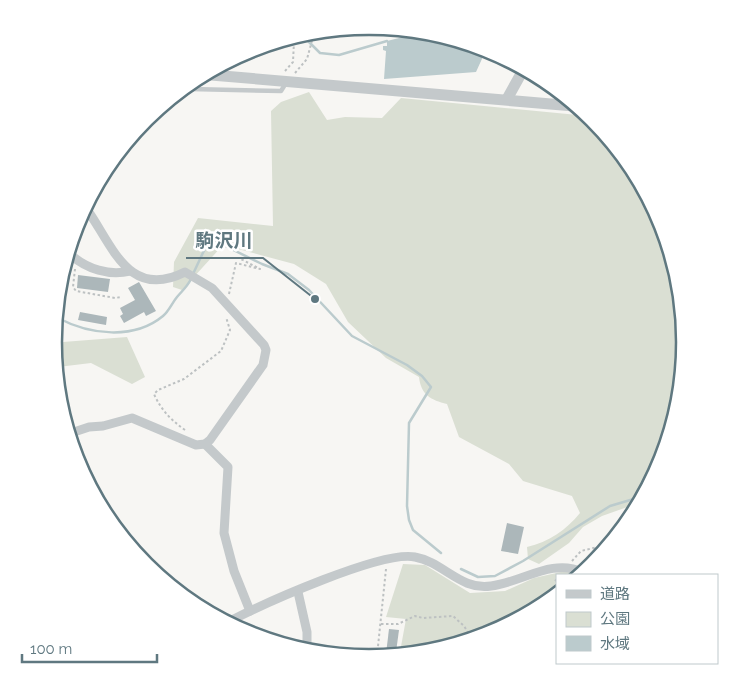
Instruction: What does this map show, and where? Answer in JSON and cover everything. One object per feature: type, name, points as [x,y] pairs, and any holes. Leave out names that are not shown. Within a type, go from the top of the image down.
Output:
[{"type":"street","points":[[507,99],[520,75]]},
{"type":"street","points":[[216,76],[564,105]]},
{"type":"street","points":[[75,431],[89,426],[103,426],[132,418],[196,445],[205,444],[210,440],[263,365],[266,350],[264,345],[225,298],[205,283],[185,272],[169,280],[151,279],[130,271],[111,250],[98,223],[90,214]]},
{"type":"street","points":[[74,257],[104,272],[118,274],[130,271]]},
{"type":"street","points":[[205,444],[228,467],[224,533],[234,571],[250,611]]},
{"type":"street","points":[[236,619],[250,611],[298,592],[397,556],[430,560],[462,582],[475,586],[491,586],[558,567],[575,569]]},
{"type":"street","points":[[298,592],[307,632],[307,643]]},
{"type":"lane","points":[[195,89],[281,92],[281,82]]},
{"type":"path","points":[[281,82],[307,59],[312,41]]},
{"type":"path","points":[[281,82],[293,62],[294,44]]},
{"type":"path","points":[[188,432],[172,421],[159,406],[154,394],[158,390],[184,379],[221,350],[230,330],[222,307],[236,263],[260,269],[239,258]]},
{"type":"path","points":[[73,260],[73,287],[76,291],[115,298],[121,297]]},
{"type":"path","points":[[568,567],[572,559],[581,551],[597,547]]},
{"type":"path","points":[[377,649],[386,577],[384,560]]},
{"type":"path","points":[[381,624],[398,624],[415,616],[423,618],[453,616],[464,626],[468,633]]},
{"type":"green space","points":[[309,92],[327,120],[345,117],[382,118],[401,98],[575,115],[613,155],[635,189],[660,243],[670,282],[676,342],[673,382],[666,421],[653,459],[628,507],[602,516],[583,527],[569,543],[539,564],[528,559],[527,547],[550,539],[563,530],[580,513],[572,496],[523,481],[509,464],[459,437],[447,404],[436,401],[428,396],[422,388],[419,377],[386,358],[348,322],[326,284],[294,264],[223,245],[182,290],[173,287],[174,262],[198,218],[273,226],[271,111],[281,102]]},
{"type":"green space","points":[[127,337],[145,377],[132,384],[91,363],[63,366],[63,342]]},
{"type":"green space","points":[[403,564],[425,565],[470,593],[505,591],[534,578],[570,570],[573,571],[570,574],[556,574],[556,586],[522,608],[486,626],[448,639],[401,647],[406,619],[386,617]]},
{"type":"water","points":[[402,37],[429,41],[448,45],[483,57],[476,72],[384,79],[386,51],[383,50],[383,46],[387,46],[387,41]]},
{"type":"building","points":[[78,275],[110,279],[108,292],[77,288]]},
{"type":"building","points":[[139,282],[156,311],[146,316],[144,312],[124,323],[120,316],[123,314],[120,308],[135,300],[128,288]]},
{"type":"building","points":[[80,312],[107,317],[106,325],[78,320]]},
{"type":"building","points":[[507,523],[524,527],[518,554],[501,551]]},
{"type":"building","points":[[389,629],[399,630],[397,647],[387,648]]},
{"type":"waterway","points":[[308,41],[320,53],[339,55],[387,41]]},
{"type":"waterway","points":[[193,274],[208,242],[213,240],[262,264],[288,274],[309,290],[352,336],[407,365],[422,376],[431,387],[409,423],[407,506],[413,530],[441,553]]},
{"type":"waterway","points":[[63,320],[98,331],[125,332],[139,329],[163,316],[191,279]]},
{"type":"waterway","points":[[461,569],[478,577],[495,576],[523,561],[610,506],[633,499]]},
{"type":"place","name":"駒沢川","points":[[315,299]]}]
